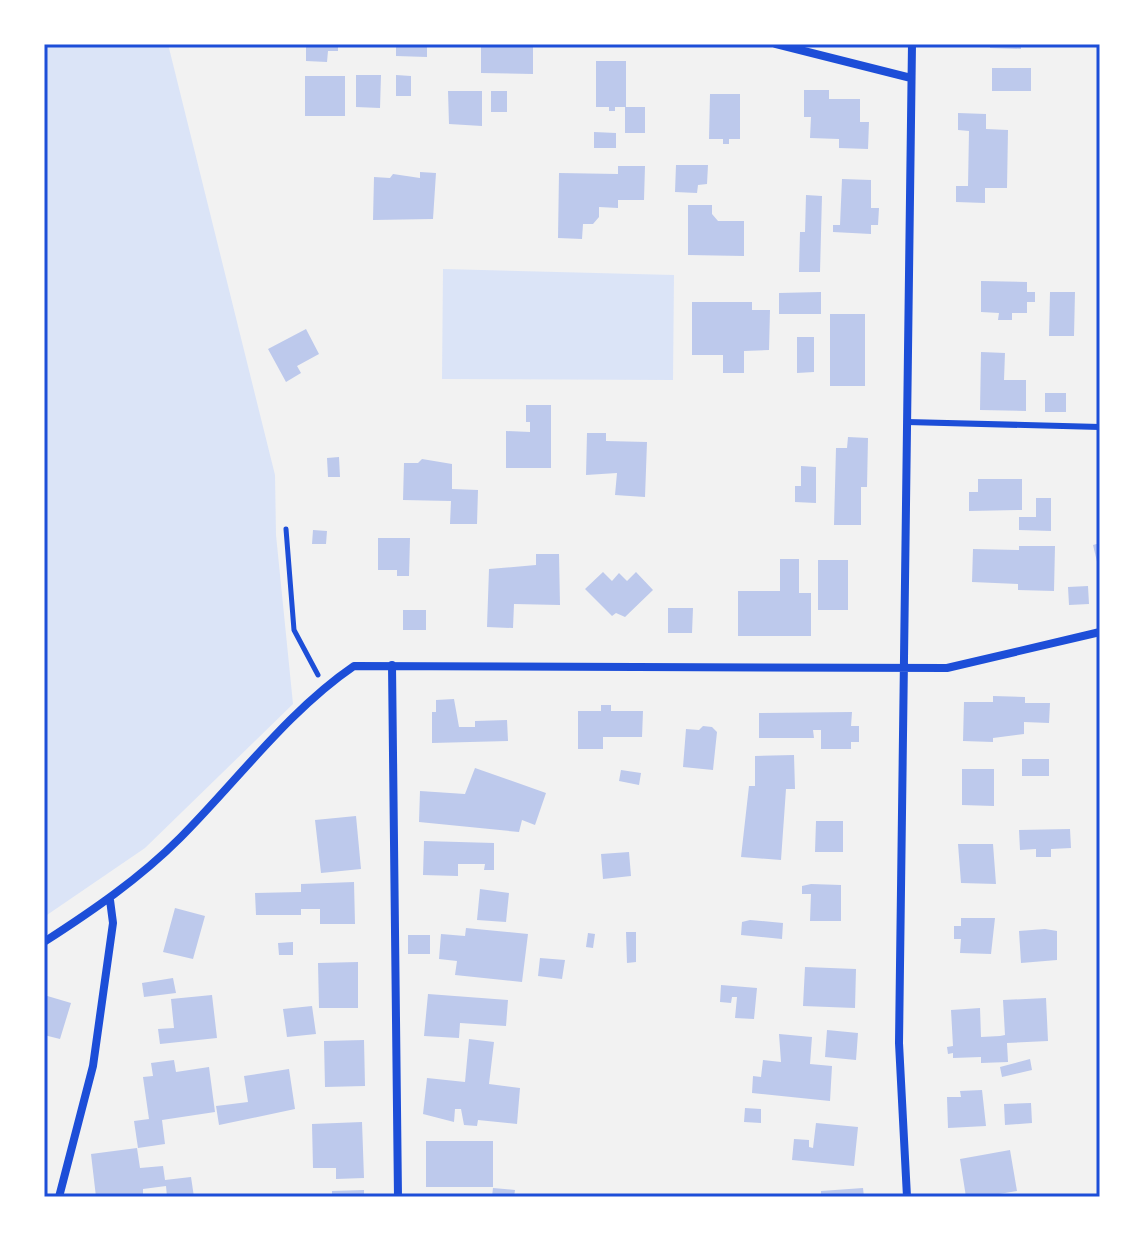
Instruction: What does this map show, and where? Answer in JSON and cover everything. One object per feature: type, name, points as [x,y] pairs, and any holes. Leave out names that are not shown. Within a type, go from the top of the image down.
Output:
[{"type":"street","points":[[776,44],[911,78]]},
{"type":"street","points":[[907,1197],[899,1043],[912,44]]},
{"type":"street","points":[[44,942],[110,900],[177,841],[325,686],[354,666],[947,668],[1100,632]]},
{"type":"street","points":[[392,665],[398,1197]]},
{"type":"street","points":[[59,1197],[93,1066],[113,923],[110,900]]},
{"type":"lane","points":[[907,422],[1100,427]]},
{"type":"path","points":[[286,529],[294,630],[325,686]]},
{"type":"shaded area","points":[[44,44],[168,44],[275,475],[276,535],[293,704],[145,848],[44,917]]},
{"type":"shaded area","points":[[443,269],[674,275],[673,380],[442,379]]},
{"type":"building","points":[[306,44],[338,44],[338,51],[328,51],[327,62],[306,61]]},
{"type":"building","points":[[396,44],[427,44],[427,57],[396,56]]},
{"type":"building","points":[[481,44],[533,44],[533,74],[481,73]]},
{"type":"building","points":[[990,44],[1021,44],[1021,49],[990,48]]},
{"type":"building","points":[[596,61],[626,61],[626,107],[615,107],[615,111],[609,111],[609,107],[596,107]]},
{"type":"building","points":[[992,68],[1031,68],[1031,91],[992,91]]},
{"type":"building","points":[[356,75],[381,75],[380,108],[356,107]]},
{"type":"building","points":[[396,75],[411,76],[411,96],[396,96]]},
{"type":"building","points":[[305,76],[345,76],[345,116],[305,116]]},
{"type":"building","points":[[804,90],[829,90],[829,99],[860,99],[860,122],[869,122],[868,149],[839,148],[839,139],[810,138],[811,117],[804,117]]},
{"type":"building","points":[[448,91],[482,91],[482,126],[449,124]]},
{"type":"building","points":[[491,91],[507,91],[507,112],[491,112]]},
{"type":"building","points":[[710,94],[740,94],[740,139],[729,139],[729,144],[723,144],[723,139],[709,139]]},
{"type":"building","points":[[625,107],[645,107],[645,133],[625,133]]},
{"type":"building","points":[[958,113],[986,114],[986,129],[1008,130],[1007,188],[985,188],[985,203],[956,202],[956,186],[968,186],[969,131],[958,130]]},
{"type":"building","points":[[594,132],[616,133],[616,148],[594,148]]},
{"type":"building","points":[[676,165],[708,165],[707,184],[698,185],[697,193],[675,192]]},
{"type":"building","points":[[618,166],[645,166],[644,200],[618,200],[618,208],[599,207],[599,217],[593,224],[583,224],[582,239],[558,238],[559,173],[618,174]]},
{"type":"building","points":[[420,172],[436,173],[433,219],[373,220],[374,177],[390,178],[393,174],[420,178]]},
{"type":"building","points":[[842,179],[871,180],[871,208],[879,208],[878,225],[871,225],[871,234],[833,232],[833,225],[840,225]]},
{"type":"building","points":[[806,195],[822,196],[820,272],[799,272],[800,232],[805,232]]},
{"type":"building","points":[[688,205],[712,205],[712,214],[718,221],[744,221],[744,256],[688,255]]},
{"type":"building","points":[[981,281],[1027,282],[1027,292],[1035,292],[1035,302],[1027,302],[1027,313],[1012,313],[1012,320],[998,320],[999,313],[981,312]]},
{"type":"building","points":[[821,292],[821,314],[779,314],[779,293]]},
{"type":"building","points":[[1050,292],[1075,292],[1074,336],[1049,336]]},
{"type":"building","points":[[692,302],[752,302],[752,310],[770,310],[769,350],[744,351],[744,373],[723,373],[723,355],[692,355]]},
{"type":"building","points":[[830,314],[865,314],[865,386],[830,386]]},
{"type":"building","points":[[306,329],[319,354],[297,366],[301,373],[286,382],[268,349]]},
{"type":"building","points":[[797,337],[814,337],[814,372],[797,373]]},
{"type":"building","points":[[981,352],[1005,353],[1004,380],[1026,380],[1026,411],[980,410]]},
{"type":"building","points":[[1045,393],[1066,393],[1066,412],[1045,412]]},
{"type":"building","points":[[526,405],[551,405],[551,468],[506,468],[506,431],[530,432],[530,422],[526,422]]},
{"type":"building","points":[[587,433],[606,433],[606,441],[647,442],[645,497],[615,495],[617,473],[586,475]]},
{"type":"building","points":[[848,437],[868,438],[867,487],[861,487],[861,525],[834,525],[836,448],[847,448]]},
{"type":"building","points":[[339,457],[340,477],[328,477],[327,458]]},
{"type":"building","points":[[422,459],[452,464],[452,489],[478,490],[477,524],[450,524],[451,501],[403,500],[404,463],[418,463]]},
{"type":"building","points":[[801,466],[816,467],[816,503],[795,502],[795,486],[801,486]]},
{"type":"building","points":[[978,479],[1022,479],[1022,510],[969,511],[969,492],[978,492]]},
{"type":"building","points":[[1036,498],[1051,498],[1051,531],[1019,530],[1019,517],[1036,517]]},
{"type":"building","points":[[313,530],[327,531],[326,544],[312,544]]},
{"type":"building","points":[[378,538],[410,538],[409,576],[397,576],[397,570],[378,570]]},
{"type":"building","points":[[1100,543],[1100,570],[1099,570],[1093,545]]},
{"type":"building","points":[[1019,546],[1055,546],[1054,591],[1018,590],[1018,584],[972,582],[973,549],[1019,550]]},
{"type":"building","points":[[536,554],[559,554],[560,605],[514,604],[513,628],[487,627],[489,569],[536,565]]},
{"type":"building","points":[[780,559],[799,559],[799,593],[811,593],[811,636],[738,636],[738,591],[780,591]]},
{"type":"building","points":[[818,560],[848,560],[848,610],[818,610]]},
{"type":"building","points":[[603,572],[612,581],[619,573],[627,581],[636,572],[653,590],[625,617],[616,613],[612,616],[585,589]]},
{"type":"building","points":[[1088,586],[1089,604],[1069,605],[1068,587]]},
{"type":"building","points":[[668,608],[693,608],[692,633],[668,633]]},
{"type":"building","points":[[403,610],[426,610],[426,630],[403,630]]},
{"type":"building","points":[[993,696],[1025,697],[1025,703],[1050,703],[1049,723],[1024,722],[1024,734],[993,738],[993,742],[963,741],[964,702],[993,702]]},
{"type":"building","points":[[454,699],[459,727],[475,727],[475,721],[507,720],[508,741],[432,743],[432,712],[436,712],[436,700]]},
{"type":"building","points":[[601,705],[611,705],[611,711],[643,711],[642,737],[603,737],[603,749],[578,749],[578,711],[601,711]]},
{"type":"building","points":[[852,712],[851,726],[859,726],[859,742],[851,742],[851,749],[821,749],[821,730],[813,730],[814,738],[759,738],[759,713]]},
{"type":"building","points":[[703,726],[712,727],[717,732],[713,770],[683,767],[686,729],[699,730]]},
{"type":"building","points":[[794,755],[795,789],[786,789],[781,860],[741,857],[749,786],[755,786],[755,756]]},
{"type":"building","points":[[1022,759],[1049,759],[1049,776],[1022,776]]},
{"type":"building","points":[[475,768],[546,793],[535,825],[522,820],[519,832],[419,822],[420,791],[465,794]]},
{"type":"building","points":[[962,769],[994,769],[994,806],[962,805]]},
{"type":"building","points":[[621,770],[641,773],[639,785],[619,781]]},
{"type":"building","points":[[356,816],[361,869],[321,873],[315,820]]},
{"type":"building","points":[[816,821],[843,821],[843,852],[815,852]]},
{"type":"building","points":[[1070,829],[1071,848],[1051,849],[1051,857],[1036,857],[1036,849],[1020,850],[1019,830]]},
{"type":"building","points":[[424,841],[494,843],[494,870],[484,870],[485,864],[458,864],[458,876],[423,875]]},
{"type":"building","points":[[958,844],[993,844],[996,884],[961,883]]},
{"type":"building","points":[[629,852],[631,876],[603,879],[601,854]]},
{"type":"building","points":[[354,882],[355,924],[320,924],[320,909],[301,909],[301,915],[256,915],[255,893],[301,892],[301,884]]},
{"type":"building","points":[[841,885],[841,921],[810,921],[811,894],[802,894],[802,886]]},
{"type":"building","points":[[480,889],[509,893],[506,922],[477,920]]},
{"type":"building","points":[[175,908],[205,916],[193,959],[163,952]]},
{"type":"building","points":[[961,918],[995,918],[991,954],[960,953],[961,939],[954,939],[954,926],[961,926]]},
{"type":"building","points":[[742,922],[783,923],[782,939],[741,935]]},
{"type":"building","points":[[466,928],[528,934],[522,982],[455,975],[457,961],[439,959],[441,934],[465,936]]},
{"type":"building","points":[[1019,931],[1057,931],[1057,960],[1021,963]]},
{"type":"building","points":[[626,932],[636,932],[636,962],[627,963]]},
{"type":"building","points":[[588,933],[595,934],[593,948],[586,947]]},
{"type":"building","points":[[408,935],[430,935],[430,954],[408,954]]},
{"type":"building","points":[[293,942],[293,955],[279,955],[278,943]]},
{"type":"building","points":[[540,958],[565,960],[562,979],[538,976]]},
{"type":"building","points":[[358,962],[358,1008],[319,1008],[318,963]]},
{"type":"building","points":[[805,967],[856,969],[855,1008],[803,1006]]},
{"type":"building","points":[[173,978],[176,993],[144,997],[142,983]]},
{"type":"building","points":[[721,985],[757,988],[754,1019],[735,1018],[737,997],[732,997],[731,1003],[720,1002]]},
{"type":"building","points":[[428,994],[508,1000],[506,1026],[460,1023],[459,1038],[424,1036]]},
{"type":"building","points":[[44,995],[71,1003],[60,1039],[44,1035]]},
{"type":"building","points":[[212,995],[217,1038],[160,1044],[158,1029],[174,1028],[171,999]]},
{"type":"building","points":[[1046,998],[1048,1041],[1007,1043],[1008,1062],[981,1063],[981,1057],[953,1058],[953,1053],[948,1054],[947,1047],[953,1046],[951,1010],[980,1008],[981,1037],[1000,1036],[1005,1035],[1003,1000]]},
{"type":"building","points":[[312,1006],[316,1034],[287,1037],[283,1009]]},
{"type":"building","points":[[827,1030],[858,1033],[856,1060],[825,1057]]},
{"type":"building","points":[[779,1034],[812,1037],[810,1064],[832,1066],[830,1101],[752,1093],[753,1076],[761,1077],[763,1060],[781,1062]]},
{"type":"building","points":[[469,1039],[494,1042],[489,1084],[520,1088],[517,1124],[478,1120],[477,1126],[464,1125],[461,1109],[455,1109],[454,1122],[423,1114],[427,1078],[465,1082]]},
{"type":"building","points":[[364,1040],[365,1086],[325,1087],[324,1041]]},
{"type":"building","points":[[1030,1059],[1032,1070],[1002,1077],[1000,1067]]},
{"type":"building","points":[[174,1060],[176,1072],[209,1067],[215,1112],[162,1120],[165,1144],[138,1148],[134,1121],[149,1119],[143,1077],[153,1076],[151,1063]]},
{"type":"building","points":[[289,1069],[295,1109],[219,1125],[216,1106],[248,1102],[244,1076]]},
{"type":"building","points":[[982,1090],[986,1126],[948,1128],[947,1097],[961,1097],[960,1091]]},
{"type":"building","points":[[1031,1103],[1032,1123],[1005,1125],[1004,1104]]},
{"type":"building","points":[[745,1108],[761,1109],[761,1123],[744,1122]]},
{"type":"building","points":[[362,1122],[364,1178],[336,1179],[336,1168],[313,1168],[312,1124]]},
{"type":"building","points":[[816,1123],[858,1127],[854,1166],[792,1160],[794,1139],[809,1140],[809,1147],[813,1148]]},
{"type":"building","points":[[426,1141],[493,1141],[493,1187],[426,1187]]},
{"type":"building","points":[[137,1148],[140,1168],[163,1166],[165,1180],[191,1177],[194,1197],[167,1197],[166,1186],[143,1189],[143,1196],[96,1197],[91,1154]]},
{"type":"building","points":[[1010,1150],[1017,1191],[999,1194],[999,1197],[966,1197],[960,1159]]},
{"type":"building","points":[[493,1188],[515,1190],[514,1197],[492,1197]]},
{"type":"building","points":[[863,1188],[864,1197],[821,1197],[821,1191]]},
{"type":"building","points":[[364,1190],[364,1197],[332,1197],[332,1191]]}]
